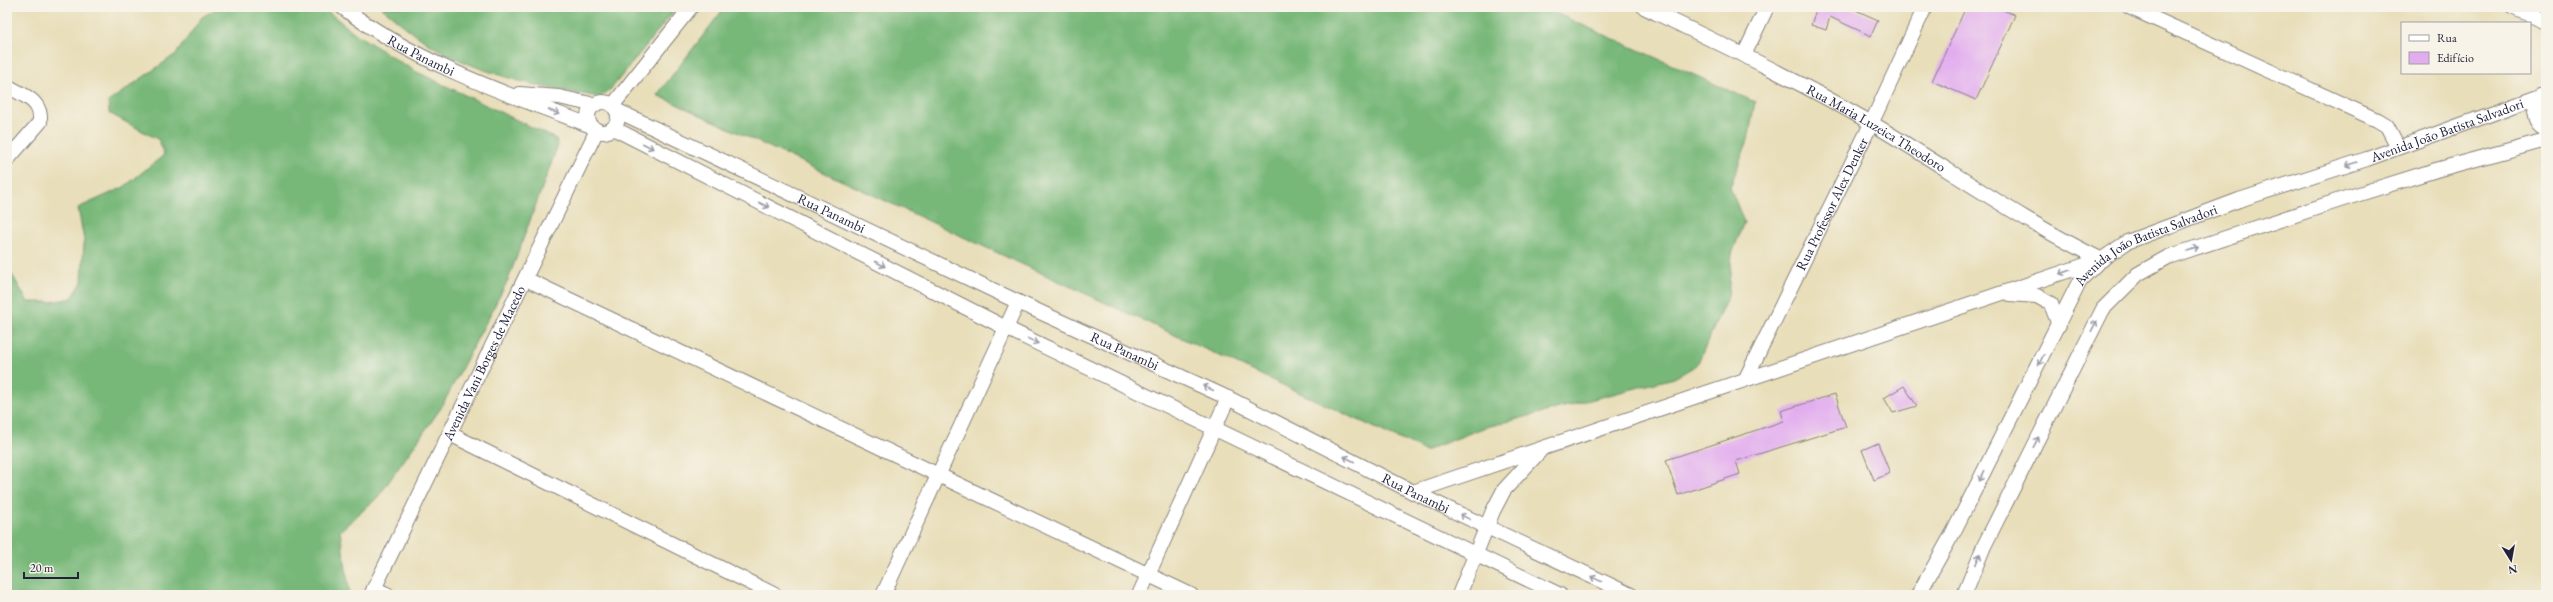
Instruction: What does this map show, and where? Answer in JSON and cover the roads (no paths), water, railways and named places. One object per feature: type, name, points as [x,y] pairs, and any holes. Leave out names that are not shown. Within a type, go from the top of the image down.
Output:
[{"type":"street","name":"Rua Panambi","points":[[342,7],[362,22],[417,54],[505,94],[594,128]]},
{"type":"street","points":[[614,108],[691,7]]},
{"type":"street","name":"Rua Maria Luzeica Theodoro","points":[[1644,7],[1744,55],[1872,124],[2062,240],[2102,260]]},
{"type":"street","points":[[1744,55],[1767,7]]},
{"type":"street","name":"Rua Professor Alex Denker","points":[[1746,378],[1872,124],[1925,7]]},
{"type":"street","points":[[2129,7],[2377,120],[2387,126],[2398,147]]},
{"type":"street","points":[[2512,7],[2546,22]]},
{"type":"street","points":[[7,86],[35,102],[39,107],[40,122],[7,160]]},
{"type":"street","name":"Rua Panambi","points":[[505,94],[559,98],[595,105]]},
{"type":"street","points":[[2544,95],[2534,108],[2534,114],[2538,123],[2546,130]]},
{"type":"street","name":"Avenida João Batista Salvadori","points":[[1918,595],[1958,524],[2059,325],[2080,280],[2102,260],[2126,242],[2239,200],[2398,147],[2544,95]]},
{"type":"street","points":[[604,102],[614,108],[618,120],[613,128],[606,132],[594,128],[588,117],[595,105],[604,102]]},
{"type":"street","name":"Rua Panambi","points":[[614,108],[1018,302],[1228,398],[1414,492],[1631,595]]},
{"type":"street","name":"Avenida Vani Borges de Macedo","points":[[373,592],[526,279],[594,128]]},
{"type":"street","name":"Rua Panambi","points":[[613,128],[1006,328],[1560,595]]},
{"type":"street","name":"Avenida João Batista Salvadori","points":[[1964,595],[1984,546],[2103,309],[2138,274],[2168,257],[2348,197],[2436,170],[2546,140]]},
{"type":"street","points":[[1414,492],[1746,378],[2102,260]]},
{"type":"street","points":[[526,279],[1191,595]]},
{"type":"street","points":[[2003,294],[2036,296],[2050,304],[2059,325]]},
{"type":"street","points":[[883,595],[1018,302]]},
{"type":"street","points":[[1138,595],[1228,398]]},
{"type":"street","points":[[450,434],[775,595]]},
{"type":"street","points":[[1459,595],[1504,490],[1520,470],[1542,449]]},
{"type":"street","points":[[373,592],[388,595]]}]
